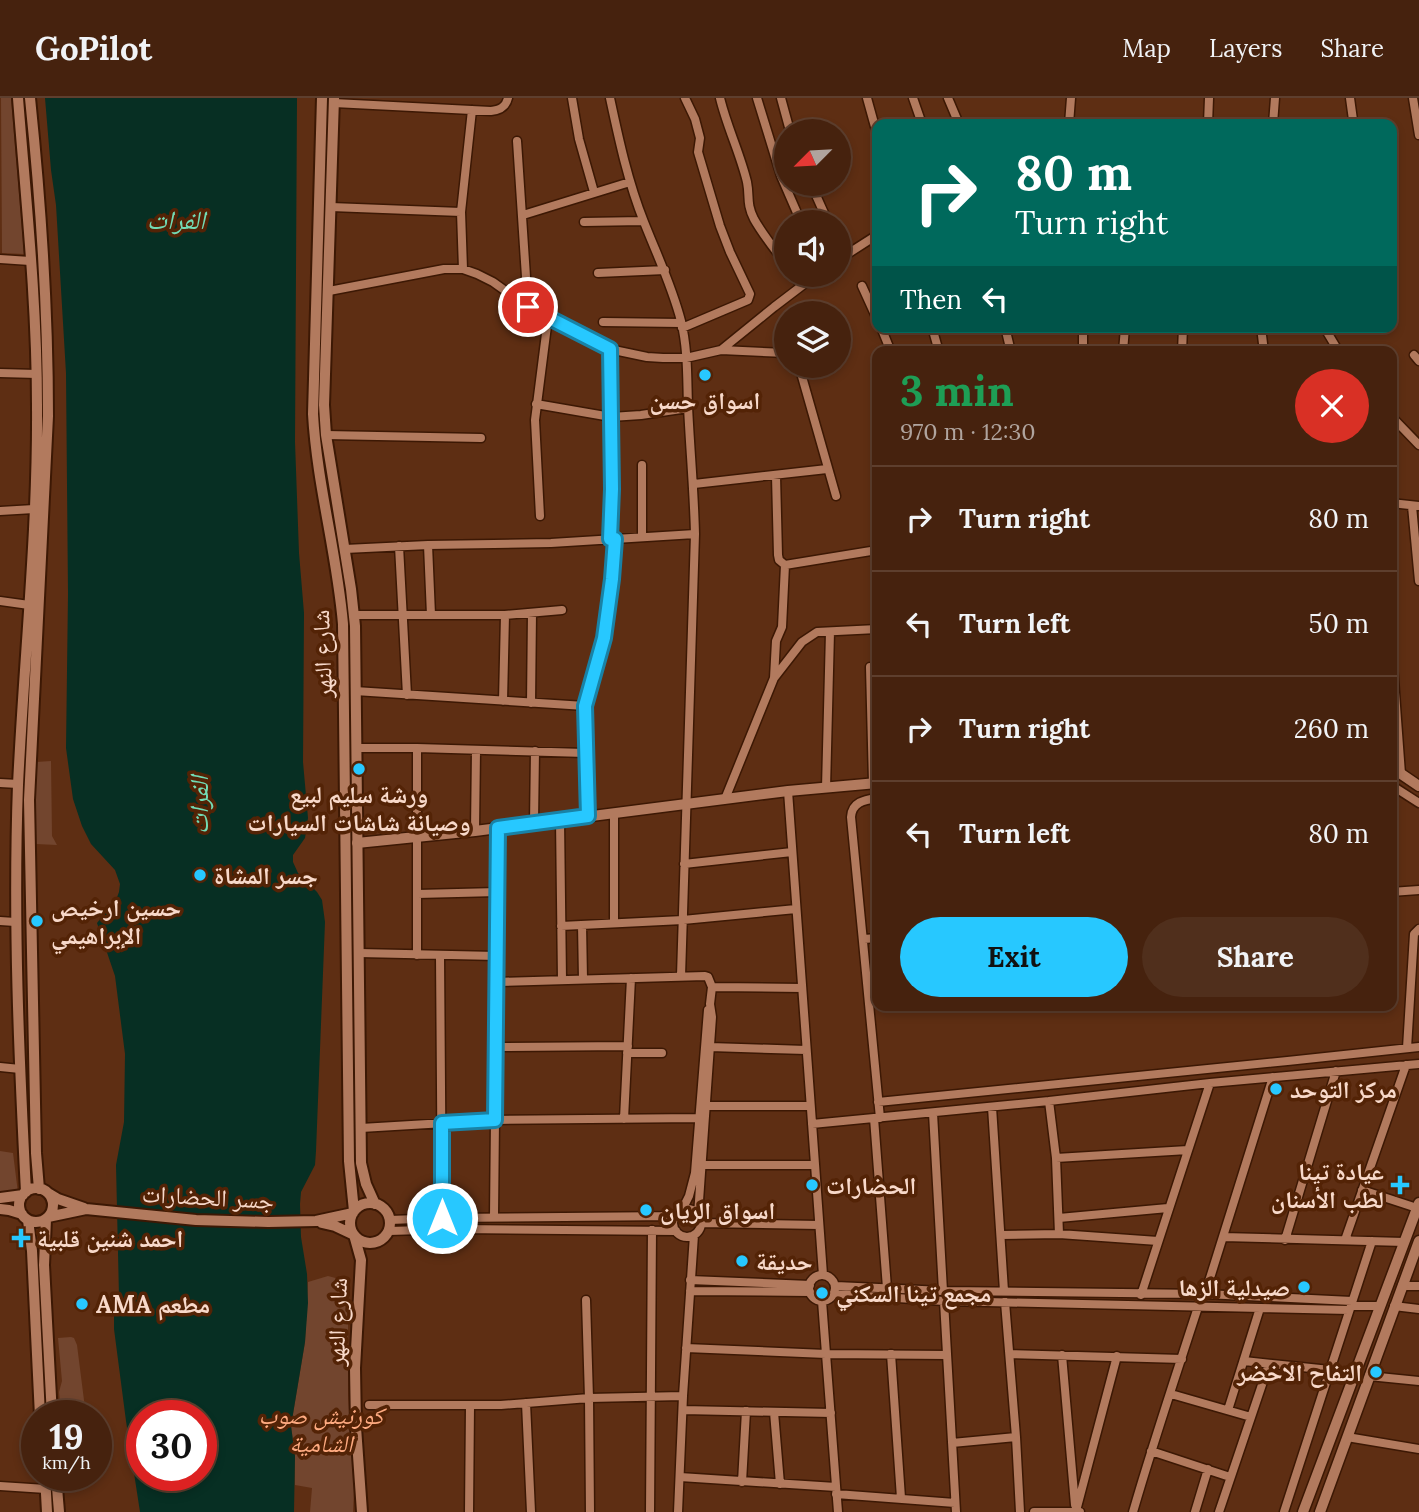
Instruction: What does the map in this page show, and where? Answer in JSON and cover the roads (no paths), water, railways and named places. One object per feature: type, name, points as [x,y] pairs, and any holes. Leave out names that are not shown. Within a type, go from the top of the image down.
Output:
[{"type":"main road","points":[[18,98],[37,374],[34,509],[36,560],[29,605],[18,784],[15,922],[24,1194]]},
{"type":"main road","points":[[30,98],[48,360],[48,416],[36,560],[29,800],[36,1153],[44,1191],[51,1198],[52,1208],[47,1218],[43,1251],[42,1400]]},
{"type":"main road","name":"شارع النهر","points":[[322,98],[331,207],[324,405],[326,435],[354,615],[349,655],[348,1004],[349,1161],[353,1212]]},
{"type":"main road","name":"شارع النهر","points":[[334,101],[327,161],[313,414],[355,691],[362,1170],[375,1204]]},
{"type":"main road","points":[[16,982],[32,983]]},
{"type":"main road","points":[[348,1004],[360,1005]]},
{"type":"main road","points":[[48,1400],[44,1380],[32,1251],[25,1217],[19,1205],[24,1194],[30,1189],[44,1191],[58,1199],[92,1209]]},
{"type":"main road","points":[[0,1198],[24,1194]]},
{"type":"main road","points":[[316,1221],[335,1226],[365,1243],[378,1242],[384,1238],[389,1226],[385,1210],[375,1204],[359,1206],[353,1212],[350,1223],[353,1235]]},
{"type":"main road","points":[[0,1209],[37,1222],[92,1209]]},
{"type":"main road","name":"جسر الحضارات","points":[[92,1209],[208,1220],[316,1221]]},
{"type":"main road","points":[[316,1221],[353,1212]]},
{"type":"main road","name":"شارع النهر","points":[[353,1235],[361,1260],[355,1395],[362,1512]]},
{"type":"main road","name":"شارع النهر","points":[[361,1260],[378,1242]]},
{"type":"main road","points":[[46,1491],[47,1512]]},
{"type":"main road","points":[[57,1491],[59,1512]]},
{"type":"street","points":[[334,101],[498,111],[508,98]]},
{"type":"street","points":[[572,98],[579,139],[594,192]]},
{"type":"street","points":[[610,98],[630,182],[665,270],[682,326],[686,358],[695,534],[681,976]]},
{"type":"street","points":[[603,322],[682,326],[748,300],[750,294],[720,226],[698,152],[700,140],[695,119],[685,98]]},
{"type":"street","points":[[720,98],[726,124],[734,138],[747,182],[749,207],[754,219],[774,247]]},
{"type":"street","points":[[757,98],[781,176],[795,210]]},
{"type":"street","points":[[781,98],[787,119]]},
{"type":"street","points":[[867,98],[873,119]]},
{"type":"street","points":[[914,98],[920,119]]},
{"type":"street","points":[[948,98],[957,119]]},
{"type":"street","points":[[1069,119],[1071,98]]},
{"type":"street","points":[[1208,119],[1209,98]]},
{"type":"street","points":[[1273,119],[1275,98]]},
{"type":"street","points":[[1350,98],[1353,119]]},
{"type":"street","points":[[1413,98],[1419,135]]},
{"type":"street","points":[[463,269],[461,212],[472,110]]},
{"type":"street","points":[[517,141],[528,307]]},
{"type":"street","points":[[523,215],[630,182]]},
{"type":"street","points":[[331,207],[461,212]]},
{"type":"street","points":[[584,222],[643,220]]},
{"type":"street","points":[[851,252],[872,239]]},
{"type":"street","points":[[0,259],[30,261]]},
{"type":"street","points":[[328,291],[444,269],[463,269],[492,282],[528,307],[610,349],[647,357],[686,358],[721,350],[774,352]]},
{"type":"street","points":[[598,272],[665,270]]},
{"type":"street","points":[[862,286],[872,308]]},
{"type":"street","points":[[721,350],[799,287]]},
{"type":"street","points":[[540,516],[535,421],[548,318]]},
{"type":"street","points":[[588,816],[585,706],[604,638],[612,579],[610,349]]},
{"type":"street","points":[[0,373],[37,374]]},
{"type":"street","points":[[802,378],[835,496]]},
{"type":"street","points":[[536,404],[611,417],[688,408]]},
{"type":"street","points":[[1397,422],[1419,445]]},
{"type":"street","points":[[326,435],[481,438]]},
{"type":"street","points":[[642,465],[642,537]]},
{"type":"street","points":[[694,484],[827,469]]},
{"type":"street","points":[[776,476],[778,555],[785,565],[872,551]]},
{"type":"street","points":[[1397,504],[1415,506],[1419,581]]},
{"type":"street","points":[[0,511],[34,509]]},
{"type":"street","points":[[345,549],[551,543],[695,534]]},
{"type":"street","points":[[428,545],[432,615]]},
{"type":"street","points":[[399,546],[407,695]]},
{"type":"street","points":[[774,678],[776,641],[782,627],[785,565]]},
{"type":"street","points":[[0,601],[29,605]]},
{"type":"street","points":[[354,615],[505,615],[562,610]]},
{"type":"street","points":[[531,703],[532,613]]},
{"type":"street","points":[[503,701],[505,615]]},
{"type":"street","points":[[725,799],[774,678],[802,642],[817,632],[872,629]]},
{"type":"street","points":[[827,788],[830,632]]},
{"type":"street","points":[[870,667],[872,713]]},
{"type":"street","points":[[355,691],[585,706]]},
{"type":"street","points":[[1397,720],[1401,774]]},
{"type":"street","points":[[356,748],[585,753]]},
{"type":"street","points":[[417,748],[417,955]]},
{"type":"street","points":[[475,831],[476,750]]},
{"type":"street","points":[[534,751],[534,824]]},
{"type":"street","points":[[1397,771],[1419,786]]},
{"type":"street","points":[[0,783],[18,784]]},
{"type":"street","points":[[357,843],[872,783]]},
{"type":"street","points":[[1397,789],[1419,803]]},
{"type":"street","points":[[788,791],[823,1275]]},
{"type":"street","points":[[872,799],[858,803],[851,817],[878,1102],[887,1288]]},
{"type":"street","points":[[614,813],[614,923]]},
{"type":"street","points":[[560,820],[562,980]]},
{"type":"street","points":[[494,1217],[498,828]]},
{"type":"street","points":[[684,864],[792,852]]},
{"type":"street","points":[[1397,892],[1419,890]]},
{"type":"street","points":[[416,894],[498,892]]},
{"type":"street","points":[[561,926],[683,920],[796,909]]},
{"type":"street","points":[[0,921],[15,922]]},
{"type":"street","points":[[582,925],[583,979]]},
{"type":"street","points":[[1407,1048],[1416,957],[1414,934],[1419,929]]},
{"type":"street","points":[[864,939],[872,938]]},
{"type":"street","points":[[359,953],[497,956]]},
{"type":"street","points":[[440,956],[442,1218]]},
{"type":"street","points":[[497,982],[681,976],[705,976],[710,980],[712,987],[706,1017],[694,1181],[689,1196],[673,1222],[676,1231]]},
{"type":"street","points":[[624,1119],[631,978]]},
{"type":"street","points":[[712,987],[802,988]]},
{"type":"street","points":[[389,1226],[652,1230],[676,1231],[684,1236],[694,1235],[699,1230],[712,1017],[710,1004]]},
{"type":"street","points":[[496,1047],[628,1049],[662,1054]]},
{"type":"street","points":[[710,1047],[807,1050]]},
{"type":"street","points":[[878,1102],[1419,1047]]},
{"type":"street","points":[[812,1125],[1419,1064]]},
{"type":"street","points":[[1345,1240],[1406,1065]]},
{"type":"street","points":[[0,1067],[20,1069]]},
{"type":"street","points":[[1285,1240],[1336,1071]]},
{"type":"street","points":[[1205,1294],[1273,1077]]},
{"type":"street","points":[[1141,1294],[1210,1083]]},
{"type":"street","points":[[1049,1101],[1056,1158],[1059,1234]]},
{"type":"street","points":[[706,1106],[810,1105]]},
{"type":"street","points":[[992,1107],[1004,1291]]},
{"type":"street","points":[[933,1113],[943,1291]]},
{"type":"street","points":[[361,1128],[495,1120],[699,1118]]},
{"type":"street","points":[[1056,1158],[1188,1150]]},
{"type":"street","points":[[702,1165],[815,1165]]},
{"type":"street","points":[[1303,1512],[1418,1205],[1362,1190]]},
{"type":"street","points":[[1059,1218],[1168,1208]]},
{"type":"street","points":[[389,1226],[442,1218],[679,1213],[692,1210],[699,1219],[819,1225]]},
{"type":"street","points":[[650,1512],[652,1230]]},
{"type":"street","points":[[1001,1235],[1059,1234],[1158,1241]]},
{"type":"street","points":[[678,1512],[694,1235]]},
{"type":"street","points":[[1223,1237],[1404,1242]]},
{"type":"street","points":[[1284,1512],[1372,1241]]},
{"type":"street","points":[[1320,1512],[1419,1241]]},
{"type":"street","points":[[823,1275],[831,1278],[835,1290],[831,1298],[822,1301],[815,1299],[810,1288],[814,1277],[823,1275]]},
{"type":"street","points":[[691,1280],[810,1288]]},
{"type":"street","points":[[1402,1286],[1419,1286]]},
{"type":"street","points":[[690,1291],[810,1288]]},
{"type":"street","points":[[835,1290],[887,1288],[1205,1294],[1351,1306]]},
{"type":"street","points":[[835,1290],[944,1301],[1260,1308],[1380,1306]]},
{"type":"street","points":[[976,1291],[976,1301]]},
{"type":"street","points":[[1090,1293],[1091,1304]]},
{"type":"street","points":[[1235,1307],[1236,1296]]},
{"type":"street","points":[[586,1300],[590,1512]]},
{"type":"street","points":[[822,1301],[838,1512]]},
{"type":"street","points":[[680,1477],[780,1484],[901,1498],[956,1508],[944,1301]]},
{"type":"street","points":[[1005,1302],[1020,1512]]},
{"type":"street","points":[[1394,1306],[1419,1309]]},
{"type":"street","points":[[1133,1512],[1198,1307]]},
{"type":"street","points":[[1228,1410],[1260,1308]]},
{"type":"street","points":[[686,1348],[826,1354],[947,1355]]},
{"type":"street","points":[[891,1354],[901,1498]]},
{"type":"street","points":[[1010,1354],[1182,1359]]},
{"type":"street","points":[[1062,1355],[1076,1511]]},
{"type":"street","points":[[1076,1511],[1117,1356]]},
{"type":"street","points":[[1244,1361],[1330,1370]]},
{"type":"street","points":[[1219,1512],[1269,1364]]},
{"type":"street","points":[[1369,1377],[1419,1381]]},
{"type":"street","points":[[1171,1394],[1251,1417]]},
{"type":"street","points":[[369,1405],[470,1406],[589,1398],[683,1396]]},
{"type":"street","points":[[526,1403],[531,1512]]},
{"type":"street","points":[[469,1512],[470,1406]]},
{"type":"street","points":[[682,1410],[831,1413]]},
{"type":"street","points":[[742,1482],[746,1411]]},
{"type":"street","points":[[774,1412],[780,1484]]},
{"type":"street","points":[[952,1443],[1016,1437]]},
{"type":"street","points":[[1347,1437],[1419,1449]]},
{"type":"street","points":[[1151,1451],[1230,1478]]},
{"type":"street","points":[[1071,1461],[1088,1463]]},
{"type":"street","points":[[1195,1512],[1208,1469]]},
{"type":"street","points":[[0,1486],[21,1487]]},
{"type":"street","points":[[1034,1512],[1081,1512]]},
{"type":"water","name":"الفرات","points":[[45,98],[297,98],[295,442],[304,613],[303,762],[308,818],[305,838],[293,855],[293,862],[298,873],[322,900],[325,922],[315,1165],[301,1192],[300,1204],[308,1303],[305,1342],[291,1426],[295,1456],[294,1512],[140,1512],[137,1491],[217,1491],[217,1400],[126,1400],[126,1421],[114,1329],[119,1296],[116,1165],[124,1122],[125,1054],[115,976],[97,923],[116,900],[120,884],[115,870],[91,844],[82,826],[73,799],[66,748],[66,373],[56,205]]},
{"type":"place","name":"اسواق حسن","points":[[705,375]]},
{"type":"place","name":"ورشة سليم لبيع وصيانة شاشات السيارات","points":[[359,769]]},
{"type":"place","name":"جسر المشاة","points":[[200,875]]},
{"type":"place","name":"حسين ارخيص الإبراهيمي","points":[[37,921]]},
{"type":"place","name":"مركز التوحد","points":[[1276,1089]]},
{"type":"place","name":"الحضارات","points":[[812,1185]]},
{"type":"place","name":"عيادة تينا لطب الأسنان","points":[[1400,1185]]},
{"type":"place","name":"اسواق الريان","points":[[646,1210]]},
{"type":"place","name":"احمد شنين قلبية","points":[[21,1238]]},
{"type":"place","name":"حديقة","points":[[742,1261]]},
{"type":"place","name":"صيدلية الزها","points":[[1304,1287]]},
{"type":"place","name":"مجمع تينا السكني","points":[[822,1293]]},
{"type":"place","name":"AMA مطعم","points":[[82,1304]]},
{"type":"place","name":"التفاح الاخضر","points":[[1376,1372]]},
{"type":"park label","name":"كورنيش صوب الشامية","points":[[321,1429]]}]
